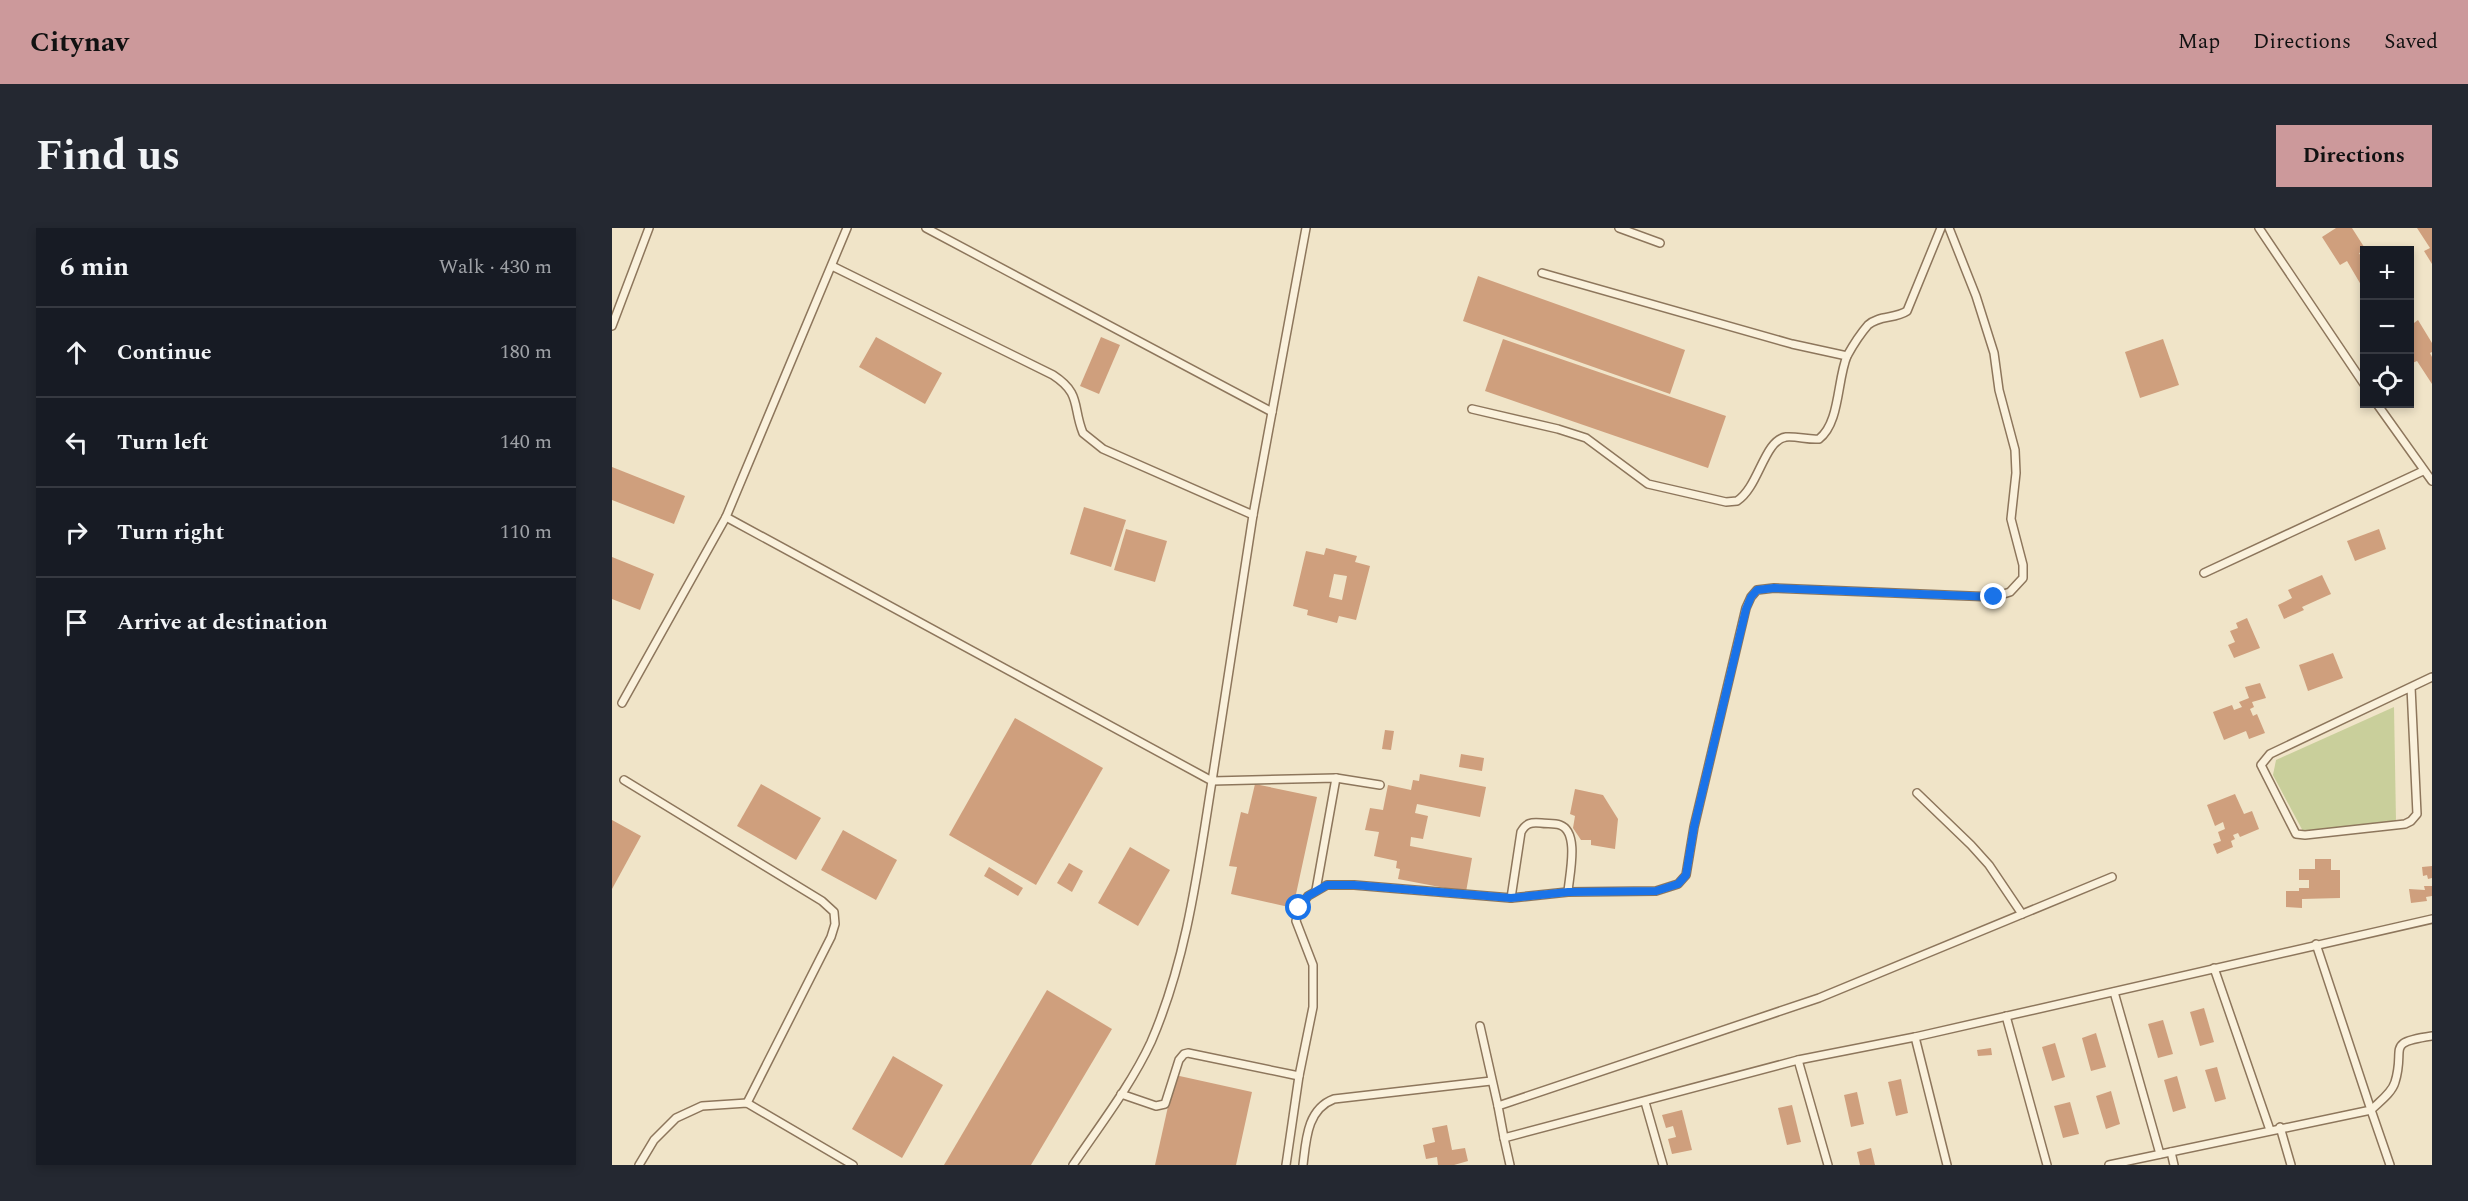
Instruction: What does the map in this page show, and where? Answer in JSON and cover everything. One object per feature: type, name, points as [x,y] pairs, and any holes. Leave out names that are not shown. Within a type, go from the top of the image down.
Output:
[{"type":"lane","points":[[612,326],[614,312],[649,228]]},
{"type":"lane","points":[[622,703],[726,517],[847,228]]},
{"type":"lane","points":[[926,228],[1272,412]]},
{"type":"lane","points":[[1073,1165],[1121,1094],[1150,1043],[1176,979],[1212,781],[1253,515],[1306,228]]},
{"type":"lane","points":[[1619,228],[1660,243]]},
{"type":"lane","points":[[1472,409],[1558,429],[1586,438],[1648,484],[1726,502],[1737,501],[1745,496],[1752,487],[1768,452],[1778,440],[1786,437],[1819,439],[1828,430],[1847,356],[1867,326],[1873,321],[1897,317],[1907,311],[1941,228]]},
{"type":"lane","points":[[1286,1165],[1299,1076],[1313,1007],[1314,984],[1313,965],[1296,921],[1299,908],[1316,890],[1327,885],[1354,885],[1511,898],[1568,892],[1656,891],[1678,884],[1686,875],[1694,827],[1746,609],[1757,590],[1774,588],[1994,597],[2010,592],[2023,578],[2023,565],[2011,519],[2016,473],[2015,450],[1999,390],[1995,353],[1950,228]]},
{"type":"lane","points":[[2259,228],[2360,378]]},
{"type":"lane","points":[[832,266],[1053,375],[1068,385],[1075,398],[1083,433],[1098,446],[1253,515]]},
{"type":"lane","points":[[1542,273],[1792,344],[1847,356]]},
{"type":"lane","points":[[2380,408],[2432,481]]},
{"type":"lane","points":[[2204,573],[2423,471]]},
{"type":"lane","points":[[726,517],[1212,781],[1336,778],[1380,785]]},
{"type":"lane","points":[[2412,687],[2417,814],[2415,818],[2405,824],[2305,835],[2296,834],[2261,765],[2270,754],[2432,677]]},
{"type":"lane","points":[[1316,890],[1336,778]]},
{"type":"lane","points":[[624,780],[822,901],[834,912],[835,924],[831,937],[747,1103]]},
{"type":"lane","points":[[1917,793],[1989,865],[2022,915]]},
{"type":"lane","points":[[1511,898],[1521,832],[1532,822],[1560,825],[1572,837],[1568,892]]},
{"type":"lane","points":[[1498,1106],[1819,998],[2112,877]]},
{"type":"lane","points":[[1504,1138],[1798,1060],[1916,1037],[2432,919]]},
{"type":"lane","points":[[2316,944],[2390,1165]]},
{"type":"lane","points":[[2214,968],[2270,1130]]},
{"type":"lane","points":[[2114,992],[2160,1154]]},
{"type":"lane","points":[[2006,1016],[2048,1165]]},
{"type":"lane","points":[[1480,1026],[1510,1165]]},
{"type":"lane","points":[[2109,1165],[2280,1127],[2371,1110],[2389,1093],[2395,1082],[2400,1048],[2403,1043],[2407,1040],[2432,1036]]},
{"type":"lane","points":[[1916,1037],[1947,1165]]},
{"type":"lane","points":[[1121,1094],[1156,1106],[1165,1104],[1179,1060],[1188,1053],[1299,1076]]},
{"type":"lane","points":[[1798,1060],[1828,1165]]},
{"type":"lane","points":[[1303,1165],[1306,1136],[1314,1114],[1324,1103],[1334,1099],[1491,1081]]},
{"type":"lane","points":[[1645,1102],[1663,1165]]},
{"type":"lane","points":[[639,1165],[654,1140],[676,1118],[702,1106],[747,1103],[853,1165]]},
{"type":"lane","points":[[2280,1127],[2291,1165]]},
{"type":"lane","points":[[2171,1152],[2174,1165]]},
{"type":"green space","points":[[2394,707],[2396,821],[2305,835],[2273,775],[2276,760]]},
{"type":"building","points":[[2336,228],[2352,228],[2363,246],[2360,246],[2359,253],[2360,283],[2347,261],[2340,265],[2322,237]]},
{"type":"building","points":[[2417,228],[2432,228],[2432,264],[2424,251],[2430,248]]},
{"type":"building","points":[[1478,276],[1685,350],[1670,394],[1463,321]]},
{"type":"building","points":[[2418,320],[2432,343],[2430,353],[2432,384],[2417,361],[2414,362],[2414,323]]},
{"type":"building","points":[[876,337],[942,373],[925,404],[859,367]]},
{"type":"building","points":[[1101,337],[1120,345],[1099,394],[1080,386]]},
{"type":"building","points":[[1503,339],[1726,416],[1708,468],[1485,391]]},
{"type":"building","points":[[2163,339],[2179,385],[2140,398],[2125,352]]},
{"type":"building","points":[[612,467],[685,496],[674,524],[612,500]]},
{"type":"building","points":[[1084,507],[1126,520],[1111,567],[1070,554]]},
{"type":"building","points":[[1126,529],[1167,541],[1155,582],[1114,570]]},
{"type":"building","points":[[2379,529],[2386,549],[2355,561],[2347,541]]},
{"type":"building","points":[[1326,548],[1357,556],[1355,562],[1370,566],[1356,620],[1339,616],[1337,623],[1307,615],[1308,610],[1293,606],[1306,551],[1324,555]],"holes":[[[1334,574],[1347,576],[1342,600],[1329,597]]]},
{"type":"building","points":[[612,557],[654,574],[640,610],[612,599]]},
{"type":"building","points":[[2322,575],[2331,594],[2302,607],[2304,610],[2284,619],[2278,605],[2292,598],[2288,590]]},
{"type":"building","points":[[2247,618],[2260,648],[2234,658],[2228,645],[2235,642],[2230,631],[2238,628],[2236,623]]},
{"type":"building","points":[[2333,653],[2343,678],[2308,691],[2299,665]]},
{"type":"building","points":[[2260,683],[2266,698],[2252,702],[2254,707],[2250,709],[2253,716],[2257,714],[2265,733],[2249,739],[2246,731],[2224,740],[2213,712],[2232,705],[2234,710],[2242,707],[2239,702],[2249,698],[2245,687]]},
{"type":"building","points":[[1015,718],[1103,768],[1036,885],[949,835]]},
{"type":"building","points":[[1385,730],[1394,731],[1391,750],[1382,749]]},
{"type":"building","points":[[1461,754],[1484,758],[1482,771],[1459,767]]},
{"type":"building","points":[[1420,774],[1486,787],[1480,817],[1417,804],[1415,813],[1428,816],[1423,839],[1411,837],[1410,846],[1472,858],[1466,892],[1398,879],[1400,869],[1396,868],[1397,861],[1374,856],[1379,832],[1365,830],[1370,808],[1383,810],[1388,785],[1411,790],[1413,780],[1419,781]]},
{"type":"building","points":[[761,784],[821,818],[796,860],[737,826]]},
{"type":"building","points":[[1255,784],[1317,797],[1293,908],[1231,894],[1237,867],[1229,866],[1241,812],[1248,814]]},
{"type":"building","points":[[1575,789],[1603,795],[1618,819],[1615,849],[1591,845],[1591,840],[1581,840],[1573,828],[1575,816],[1570,814]]},
{"type":"building","points":[[2235,794],[2244,814],[2252,811],[2259,829],[2240,837],[2238,833],[2233,835],[2235,839],[2231,841],[2233,847],[2217,854],[2213,844],[2221,841],[2218,832],[2225,829],[2223,822],[2215,826],[2207,805]]},
{"type":"building","points":[[612,820],[641,836],[612,889]]},
{"type":"building","points":[[843,830],[897,860],[876,900],[821,870]]},
{"type":"building","points":[[1130,847],[1170,870],[1138,926],[1098,903]]},
{"type":"building","points":[[2315,859],[2331,859],[2331,870],[2340,870],[2340,898],[2302,899],[2302,908],[2286,907],[2286,891],[2309,888],[2309,880],[2299,880],[2299,869],[2315,869]]},
{"type":"building","points":[[1069,863],[1083,871],[1072,892],[1057,883]]},
{"type":"building","points":[[2432,866],[2432,878],[2428,879],[2427,875],[2423,876],[2422,867]]},
{"type":"building","points":[[989,867],[1023,888],[1018,896],[984,876]]},
{"type":"building","points":[[2424,886],[2432,886],[2432,896],[2426,897],[2427,901],[2411,903],[2409,889],[2425,890]]},
{"type":"building","points":[[1047,990],[1112,1029],[1031,1165],[944,1165]]},
{"type":"building","points":[[2204,1008],[2214,1042],[2200,1046],[2190,1012]]},
{"type":"building","points":[[2163,1020],[2173,1054],[2158,1058],[2148,1024]]},
{"type":"building","points":[[2096,1033],[2106,1067],[2091,1071],[2082,1038]]},
{"type":"building","points":[[2055,1043],[2065,1077],[2052,1081],[2042,1047]]},
{"type":"building","points":[[1991,1048],[1992,1055],[1978,1056],[1977,1050]]},
{"type":"building","points":[[893,1056],[943,1085],[902,1158],[852,1129]]},
{"type":"building","points":[[2217,1067],[2226,1099],[2215,1102],[2205,1070]]},
{"type":"building","points":[[1175,1075],[1252,1092],[1236,1165],[1155,1165]]},
{"type":"building","points":[[2177,1076],[2186,1108],[2173,1112],[2164,1080]]},
{"type":"building","points":[[1901,1079],[1908,1113],[1896,1116],[1888,1082]]},
{"type":"building","points":[[2111,1091],[2120,1124],[2106,1129],[2096,1096]]},
{"type":"building","points":[[1857,1092],[1864,1124],[1851,1127],[1844,1095]]},
{"type":"building","points":[[2070,1102],[2079,1134],[2063,1138],[2054,1106]]},
{"type":"building","points":[[1792,1105],[1801,1142],[1787,1145],[1778,1108]]},
{"type":"building","points":[[1682,1110],[1692,1150],[1672,1154],[1668,1139],[1676,1137],[1673,1126],[1666,1128],[1662,1115]]},
{"type":"building","points":[[1447,1125],[1452,1150],[1465,1148],[1468,1161],[1454,1165],[1438,1165],[1437,1157],[1426,1159],[1423,1145],[1435,1142],[1432,1128]]},
{"type":"building","points":[[1871,1148],[1875,1165],[1860,1165],[1857,1152]]},
{"type":"route","points":[[1299,908],[1308,896],[1327,885],[1354,885],[1511,898],[1568,892],[1621,893],[1671,888],[1686,875],[1694,827],[1746,609],[1757,590],[1774,588],[1994,597]]}]
